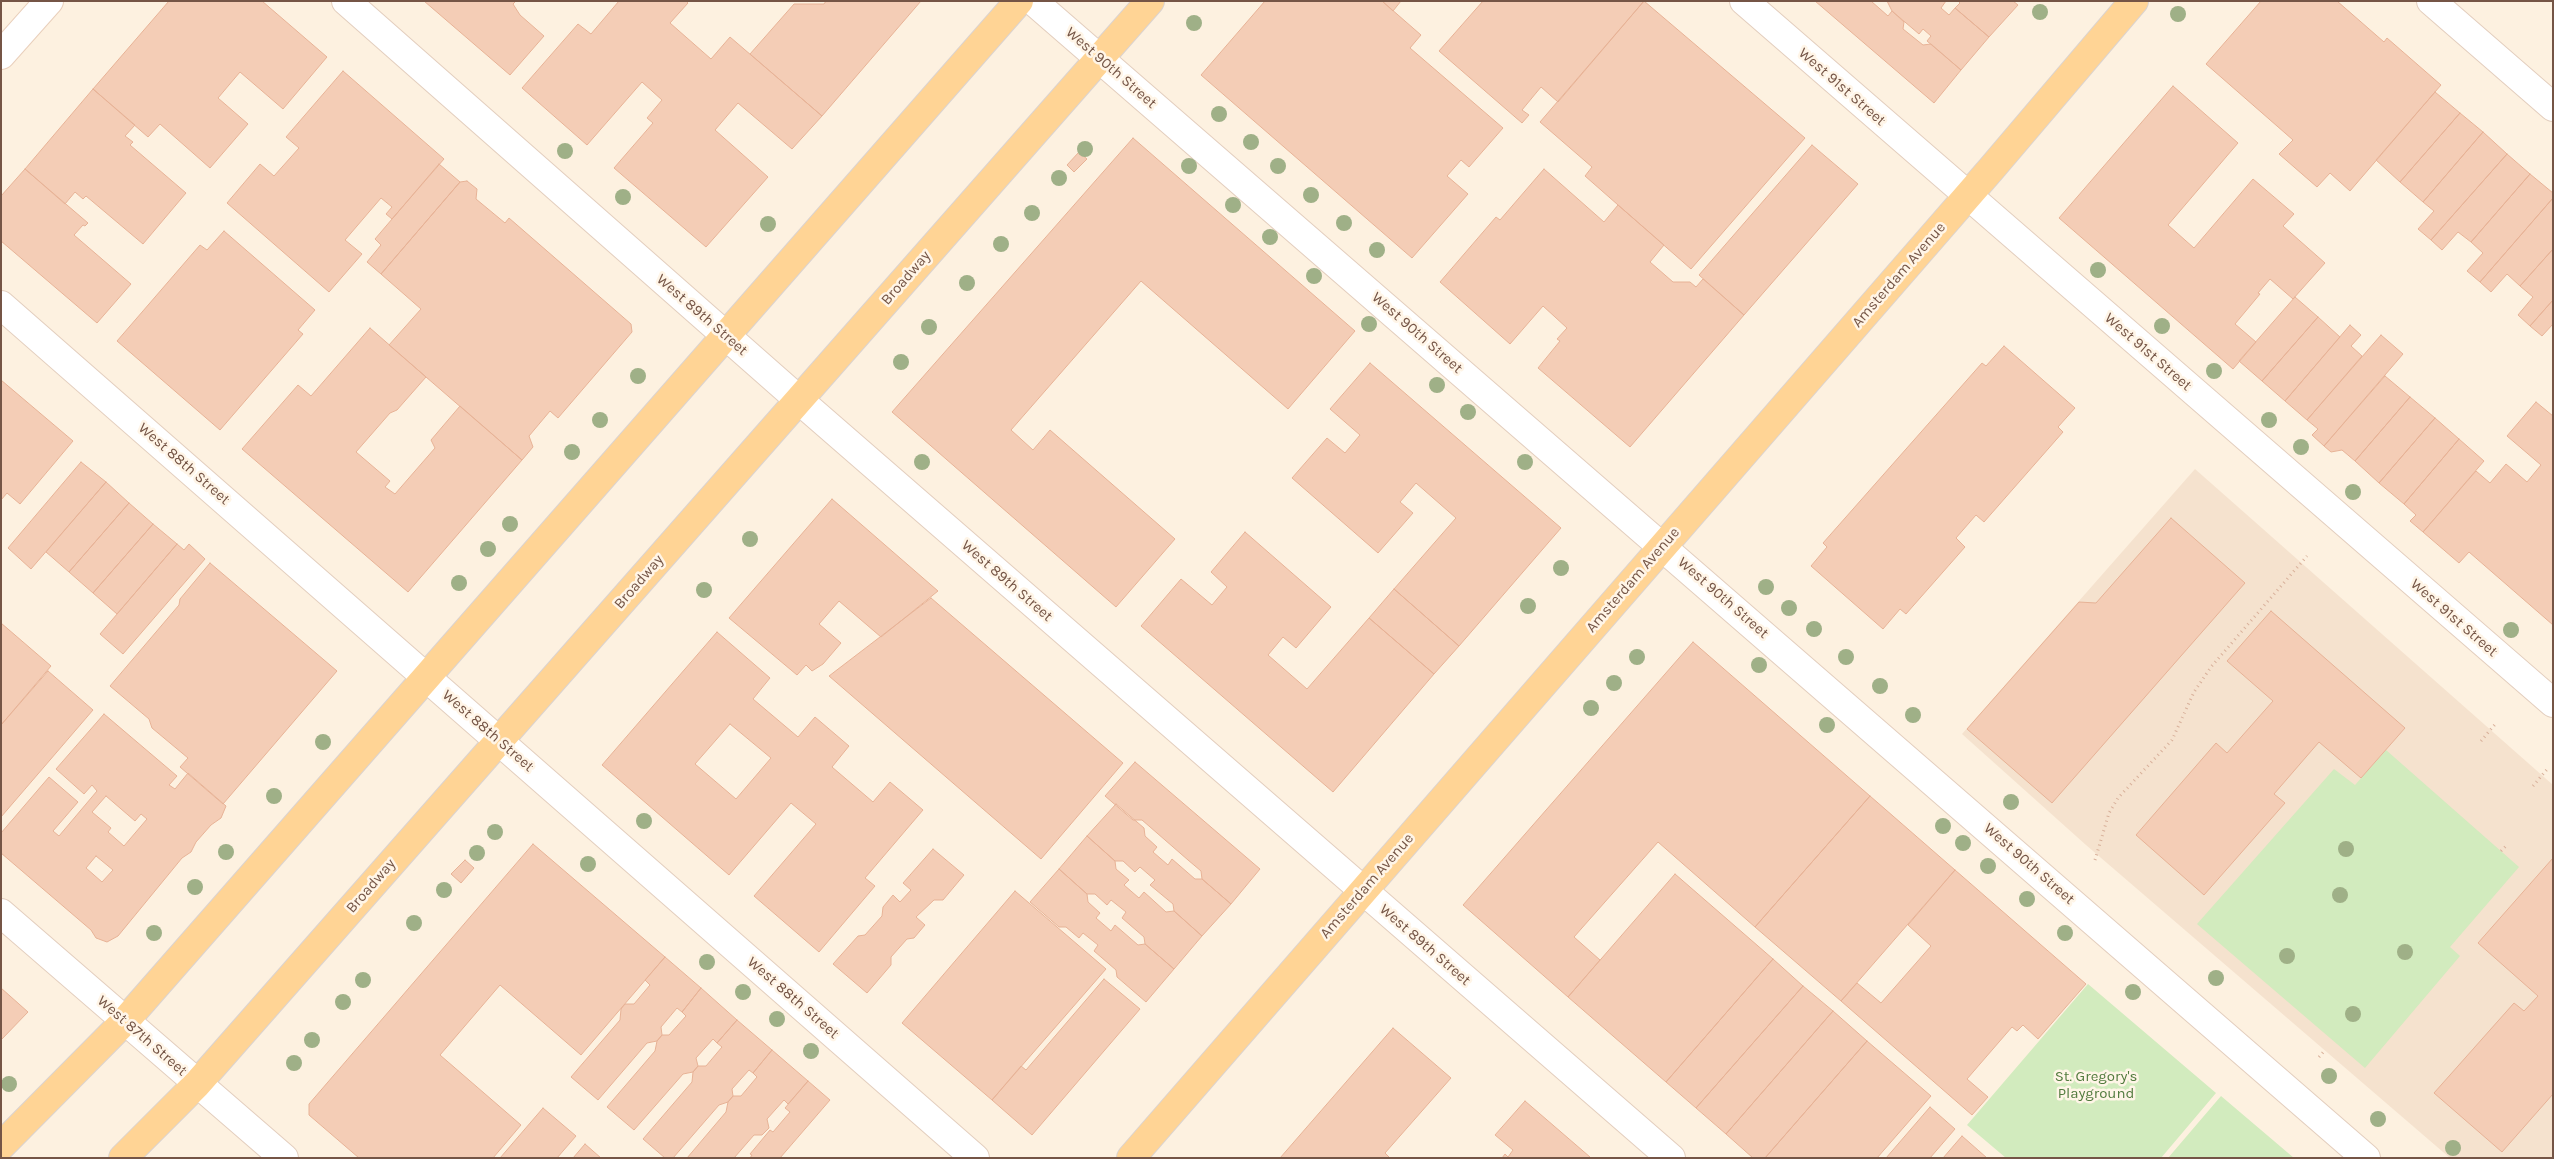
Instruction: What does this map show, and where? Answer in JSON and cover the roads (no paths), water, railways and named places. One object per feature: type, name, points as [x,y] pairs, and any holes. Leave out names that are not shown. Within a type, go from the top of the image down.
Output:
[{"type":"main road","points":[[1,1146],[125,1021],[727,337],[1018,1]]},
{"type":"main road","name":"Broadway","points":[[123,1158],[197,1084],[1150,1]]},
{"type":"main road","name":"Amsterdam Avenue","points":[[1131,1158],[1968,195],[2134,1]]},
{"type":"street","points":[[1,55],[48,1]]},
{"type":"street","name":"West 89th Street","points":[[346,1],[799,400],[1671,1158]]},
{"type":"street","name":"West 90th Street","points":[[1033,1],[2366,1158]]},
{"type":"street","name":"West 91st Street","points":[[1744,1],[2553,703]]},
{"type":"street","points":[[2431,1],[2553,107]]},
{"type":"street","name":"West 88th Street","points":[[1,305],[975,1158]]},
{"type":"street","name":"West 87th Street","points":[[1,914],[284,1158]]},
{"type":"park label","name":"St. Gregory's Playground","points":[[2096,1086]]}]
